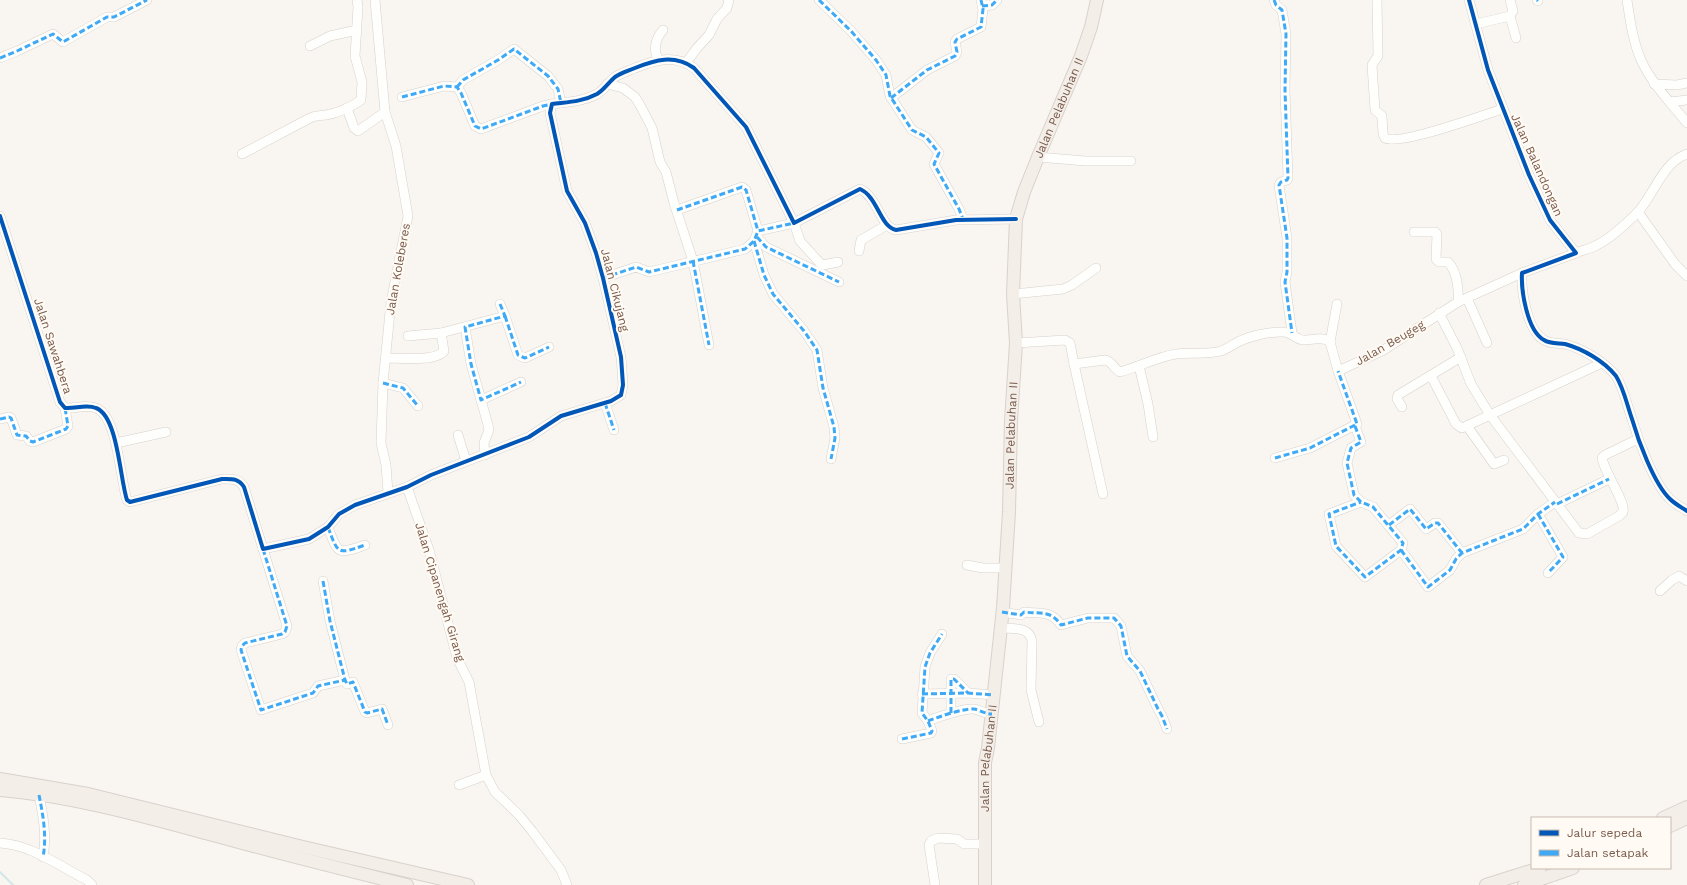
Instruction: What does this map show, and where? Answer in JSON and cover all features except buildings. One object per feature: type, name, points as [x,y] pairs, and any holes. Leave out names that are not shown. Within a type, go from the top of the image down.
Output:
[{"type":"main road","name":"Jalan Pelabuhan II","points":[[985,885],[985,763],[988,748],[1001,628],[1009,511],[1016,344],[1013,294],[1016,220],[1024,192],[1081,56],[1098,0]]},
{"type":"main road","points":[[0,779],[468,885]]},
{"type":"main road","points":[[0,790],[39,795],[87,798],[129,813],[299,859],[407,885]]},
{"type":"main road","points":[[1665,817],[1687,807]]},
{"type":"main road","points":[[1671,826],[1687,818]]},
{"type":"main road","points":[[1486,885],[1537,869]]},
{"type":"main road","points":[[1524,885],[1570,869]]},
{"type":"street","points":[[0,58],[53,34],[63,42],[107,17],[114,17],[148,0]]},
{"type":"street","points":[[242,154],[310,118],[317,115],[327,115],[347,108],[360,101],[362,82],[355,56],[358,7],[357,0]]},
{"type":"street","name":"Jalan Koleberes","points":[[375,0],[385,112],[396,146],[408,216],[391,302],[383,383],[381,443],[386,465],[388,492]]},
{"type":"street","points":[[690,65],[697,48],[709,35],[717,20],[727,8],[729,0]]},
{"type":"street","points":[[819,0],[852,30],[876,60],[886,75],[891,98],[912,130],[926,136],[939,153],[934,164],[956,202],[963,219]]},
{"type":"street","points":[[891,98],[927,70],[955,56],[957,52],[955,42],[957,39],[981,27],[982,3],[992,5],[997,0]]},
{"type":"street","points":[[1274,0],[1276,5],[1282,10],[1286,34],[1285,90],[1288,178],[1279,185],[1287,238],[1287,272],[1285,282],[1292,333],[1297,338],[1302,340],[1321,338],[1330,342]]},
{"type":"street","points":[[1377,0],[1378,56],[1372,65],[1373,94],[1374,109],[1382,116],[1383,134],[1385,138],[1392,140],[1427,133],[1502,109]]},
{"type":"street","name":"Jalan Balandongan","points":[[1468,0],[1488,70],[1529,175],[1550,220],[1576,253]]},
{"type":"street","points":[[1510,0],[1513,11],[1510,16],[1516,38]]},
{"type":"street","points":[[1627,0],[1636,47],[1641,59],[1654,84],[1687,123]]},
{"type":"street","points":[[1476,24],[1510,16]]},
{"type":"street","points":[[310,46],[330,36],[357,30]]},
{"type":"street","points":[[659,60],[655,49],[657,37],[663,30]]},
{"type":"street","points":[[402,98],[444,86],[457,87],[467,77],[498,60],[514,49],[548,76],[558,89],[562,103]]},
{"type":"street","points":[[457,87],[478,128],[513,118],[543,106],[577,101],[592,96],[600,91],[616,76],[659,60],[673,59],[690,65],[746,127],[794,223],[800,241],[823,265],[838,262]]},
{"type":"street","points":[[1654,84],[1677,85],[1687,83]]},
{"type":"street","points":[[607,84],[623,88],[638,101],[652,128],[660,162],[666,172],[693,261],[709,345]]},
{"type":"street","points":[[1670,102],[1687,100]]},
{"type":"street","name":"Jalan Cikujang","points":[[388,492],[407,487],[431,475],[530,437],[561,416],[605,403],[621,396],[623,384],[621,357],[603,278],[585,223],[567,191],[551,117],[552,104]]},
{"type":"street","points":[[347,108],[354,128],[358,131],[385,112]]},
{"type":"street","points":[[1687,154],[1669,165],[1653,192],[1638,212],[1604,241],[1598,245],[1522,273],[1525,306],[1538,336],[1548,342],[1569,346],[1581,351],[1602,363],[1615,376],[1620,383],[1638,439],[1654,474],[1670,500],[1687,511]]},
{"type":"street","points":[[1038,157],[1085,161],[1131,161]]},
{"type":"street","points":[[677,210],[742,188],[746,190],[764,275],[777,300],[804,331],[817,350],[823,388],[834,427],[835,438],[831,459]]},
{"type":"street","points":[[603,278],[636,267],[649,272],[745,249],[756,236],[794,223],[860,189],[865,191],[871,197],[891,230],[900,230],[963,219],[1016,220]]},
{"type":"street","points":[[1638,212],[1675,264],[1687,276]]},
{"type":"street","name":"Jalan Sawahbera","points":[[0,216],[57,396],[65,408],[72,409],[87,406],[94,407],[100,409],[106,415],[116,443],[127,500],[130,502],[222,479],[235,479],[244,487],[263,549]]},
{"type":"street","points":[[859,252],[861,240],[887,225]]},
{"type":"street","points":[[1414,232],[1435,232],[1437,234],[1436,259],[1439,262],[1448,262],[1454,270],[1459,295],[1487,343]]},
{"type":"street","points":[[756,236],[766,247],[839,282]]},
{"type":"street","points":[[1013,294],[1063,289],[1072,285],[1096,268]]},
{"type":"street","name":"Jalan Beugeg","points":[[1338,371],[1382,350],[1463,300],[1522,273]]},
{"type":"street","points":[[500,304],[518,355],[525,358],[549,347]]},
{"type":"street","points":[[1275,458],[1310,448],[1355,426],[1358,422],[1344,391],[1330,342],[1337,304]]},
{"type":"street","points":[[1439,314],[1461,357],[1471,384],[1490,415],[1579,533],[1587,534],[1619,516],[1623,512],[1624,506],[1602,461],[1603,456],[1638,439]]},
{"type":"street","points":[[408,336],[441,334],[505,316]]},
{"type":"street","points":[[465,328],[471,364],[489,430],[484,443],[485,455]]},
{"type":"street","points":[[1074,364],[1105,360],[1109,361],[1116,370],[1120,372],[1173,355],[1222,351],[1239,342],[1258,336],[1282,332],[1292,333]]},
{"type":"street","points":[[386,358],[418,359],[442,353],[444,351],[441,334]]},
{"type":"street","points":[[1016,344],[1065,340],[1070,343],[1103,494]]},
{"type":"street","points":[[1402,407],[1397,396],[1461,357]]},
{"type":"street","points":[[1431,376],[1458,426],[1462,428],[1602,363]]},
{"type":"street","points":[[1139,366],[1148,404],[1153,437]]},
{"type":"street","points":[[481,400],[521,382]]},
{"type":"street","points":[[383,383],[403,388],[418,406]]},
{"type":"street","points":[[605,403],[614,430]]},
{"type":"street","points":[[0,419],[9,417],[17,435],[24,435],[33,442],[66,430],[68,426],[65,408]]},
{"type":"street","points":[[1355,426],[1361,442],[1351,448],[1347,463],[1353,492],[1360,502],[1373,507],[1403,543],[1400,550],[1365,577],[1338,550],[1335,544],[1329,514],[1360,502]]},
{"type":"street","points":[[1467,426],[1494,464],[1504,460]]},
{"type":"street","points":[[116,443],[166,432]]},
{"type":"street","points":[[458,435],[466,461]]},
{"type":"street","points":[[1400,550],[1427,587],[1450,570],[1456,559],[1462,553],[1523,529],[1538,514],[1556,503],[1610,480]]},
{"type":"street","name":"Jalan Cipanengah Girang","points":[[407,487],[429,550],[457,658],[469,682],[486,775],[495,792],[519,815],[561,870],[568,885]]},
{"type":"street","points":[[345,680],[318,686],[313,693],[261,710],[241,650],[242,646],[246,643],[282,634],[285,632],[287,626],[263,549],[309,539],[328,527],[339,514],[344,511],[388,492]]},
{"type":"street","points":[[1389,525],[1410,509],[1426,529],[1435,523],[1438,523],[1462,553]]},
{"type":"street","points":[[1538,514],[1563,557],[1548,573]]},
{"type":"street","points":[[328,527],[336,548],[340,551],[344,552],[365,545]]},
{"type":"street","points":[[967,565],[983,568],[1005,568]]},
{"type":"street","points":[[1660,591],[1679,576],[1687,581]]},
{"type":"street","points":[[323,581],[330,621],[345,680],[347,684],[353,682],[365,712],[367,713],[382,709],[388,725]]},
{"type":"street","points":[[1002,612],[1021,615],[1024,612],[1049,614],[1057,619],[1061,624],[1093,618],[1114,618],[1121,626],[1127,656],[1140,671],[1167,729]]},
{"type":"street","points":[[1001,628],[1027,630],[1031,635],[1031,690],[1039,722]]},
{"type":"street","points":[[902,739],[931,733],[931,728],[928,721],[922,713],[922,694],[925,667],[927,660],[942,634]]},
{"type":"street","points":[[951,713],[952,678],[968,693]]},
{"type":"street","points":[[922,694],[968,693],[993,695]]},
{"type":"street","points":[[928,721],[951,713],[974,709],[984,714],[992,714]]},
{"type":"street","points":[[459,785],[486,775]]},
{"type":"street","points":[[39,795],[44,824],[44,857]]},
{"type":"street","points":[[935,885],[929,845],[931,841],[938,838],[956,839],[964,844],[986,844]]},
{"type":"street","points":[[0,843],[19,845],[87,880],[92,885]]},
{"type":"waterway","points":[[0,872],[13,885]]},
{"type":"marked path","points":[[0,58],[53,34],[63,42],[107,17],[114,17],[147,0]]},
{"type":"marked path","points":[[819,0],[851,31],[876,60],[886,75],[890,96],[912,130],[926,137],[939,153],[934,164],[963,219]]},
{"type":"marked path","points":[[891,98],[927,70],[955,56],[957,52],[955,42],[957,39],[981,27],[983,9],[981,0]]},
{"type":"marked path","points":[[982,6],[992,5],[997,0]]},
{"type":"marked path","points":[[1274,0],[1276,5],[1282,10],[1286,34],[1285,90],[1288,178],[1279,185],[1287,238],[1287,272],[1285,282],[1292,333]]},
{"type":"marked path","points":[[457,87],[463,80],[514,49],[548,76],[558,89],[561,103]]},
{"type":"marked path","points":[[402,97],[444,86],[457,87],[475,126],[481,129],[552,104]]},
{"type":"marked path","points":[[677,210],[742,187],[746,190],[758,231]]},
{"type":"marked path","points":[[603,278],[636,267],[649,272],[745,249],[754,241],[758,231],[794,223]]},
{"type":"marked path","points":[[757,237],[766,247],[839,282]]},
{"type":"marked path","points":[[754,241],[764,275],[773,294],[804,331],[817,350],[823,388],[834,427],[835,438],[831,459]]},
{"type":"marked path","points":[[693,261],[709,345]]},
{"type":"marked path","points":[[500,304],[505,316],[465,327],[471,364],[481,400],[521,382]]},
{"type":"marked path","points":[[505,316],[518,355],[525,358],[549,347]]},
{"type":"marked path","points":[[1275,458],[1310,448],[1357,424],[1338,371]]},
{"type":"marked path","points":[[383,383],[403,388],[418,406]]},
{"type":"marked path","points":[[605,403],[614,430]]},
{"type":"marked path","points":[[0,419],[11,418],[17,435],[26,436],[33,442],[66,429],[68,426],[65,408]]},
{"type":"marked path","points":[[1355,426],[1361,442],[1351,448],[1347,463],[1354,495],[1361,502],[1373,507],[1403,543],[1401,550],[1365,577],[1336,546],[1329,514],[1361,502]]},
{"type":"marked path","points":[[1557,504],[1609,479]]},
{"type":"marked path","points":[[1401,550],[1428,587],[1450,570],[1456,559],[1462,553],[1523,529],[1538,514],[1555,502]]},
{"type":"marked path","points":[[1389,525],[1410,509],[1426,529],[1435,523],[1438,523],[1462,553]]},
{"type":"marked path","points":[[1538,514],[1563,557],[1548,573]]},
{"type":"marked path","points":[[328,527],[334,543],[340,550],[344,551],[365,545]]},
{"type":"marked path","points":[[263,549],[287,626],[285,632],[282,634],[245,643],[242,646],[241,650],[261,710],[313,693],[318,686],[345,680]]},
{"type":"marked path","points":[[323,581],[330,621],[345,680],[347,684],[353,682],[365,712],[367,713],[382,709],[388,725]]},
{"type":"marked path","points":[[1002,612],[1021,615],[1024,612],[1045,614],[1053,617],[1061,625],[1088,618],[1114,618],[1121,626],[1127,656],[1140,671],[1167,729]]},
{"type":"marked path","points":[[902,739],[931,733],[932,731],[928,721],[922,713],[925,667],[930,653],[942,634]]},
{"type":"marked path","points":[[951,713],[951,679],[954,679],[968,693]]},
{"type":"marked path","points":[[922,694],[968,693],[993,695]]},
{"type":"marked path","points":[[928,721],[951,713],[970,709],[992,714]]},
{"type":"marked path","points":[[39,795],[45,833],[43,857]]},
{"type":"cycle path","points":[[1469,0],[1488,70],[1529,175],[1550,220],[1576,253],[1522,273],[1524,299],[1529,319],[1533,328],[1544,340],[1551,343],[1565,344],[1586,352],[1606,365],[1616,376],[1623,392],[1642,450],[1658,483],[1670,499],[1687,511]]},
{"type":"cycle path","points":[[0,216],[60,402],[65,408],[92,407],[103,413],[114,435],[127,500],[130,502],[222,479],[232,479],[242,484],[244,487],[263,549],[309,539],[328,527],[339,514],[355,505],[407,487],[431,475],[529,437],[561,416],[611,401],[621,395],[623,385],[621,357],[603,278],[585,223],[567,191],[550,113],[552,104],[591,97],[600,92],[615,77],[622,73],[642,65],[664,60],[679,61],[694,68],[746,127],[794,223],[860,189],[871,198],[886,223],[891,228],[896,230],[956,220],[1016,219]]}]
